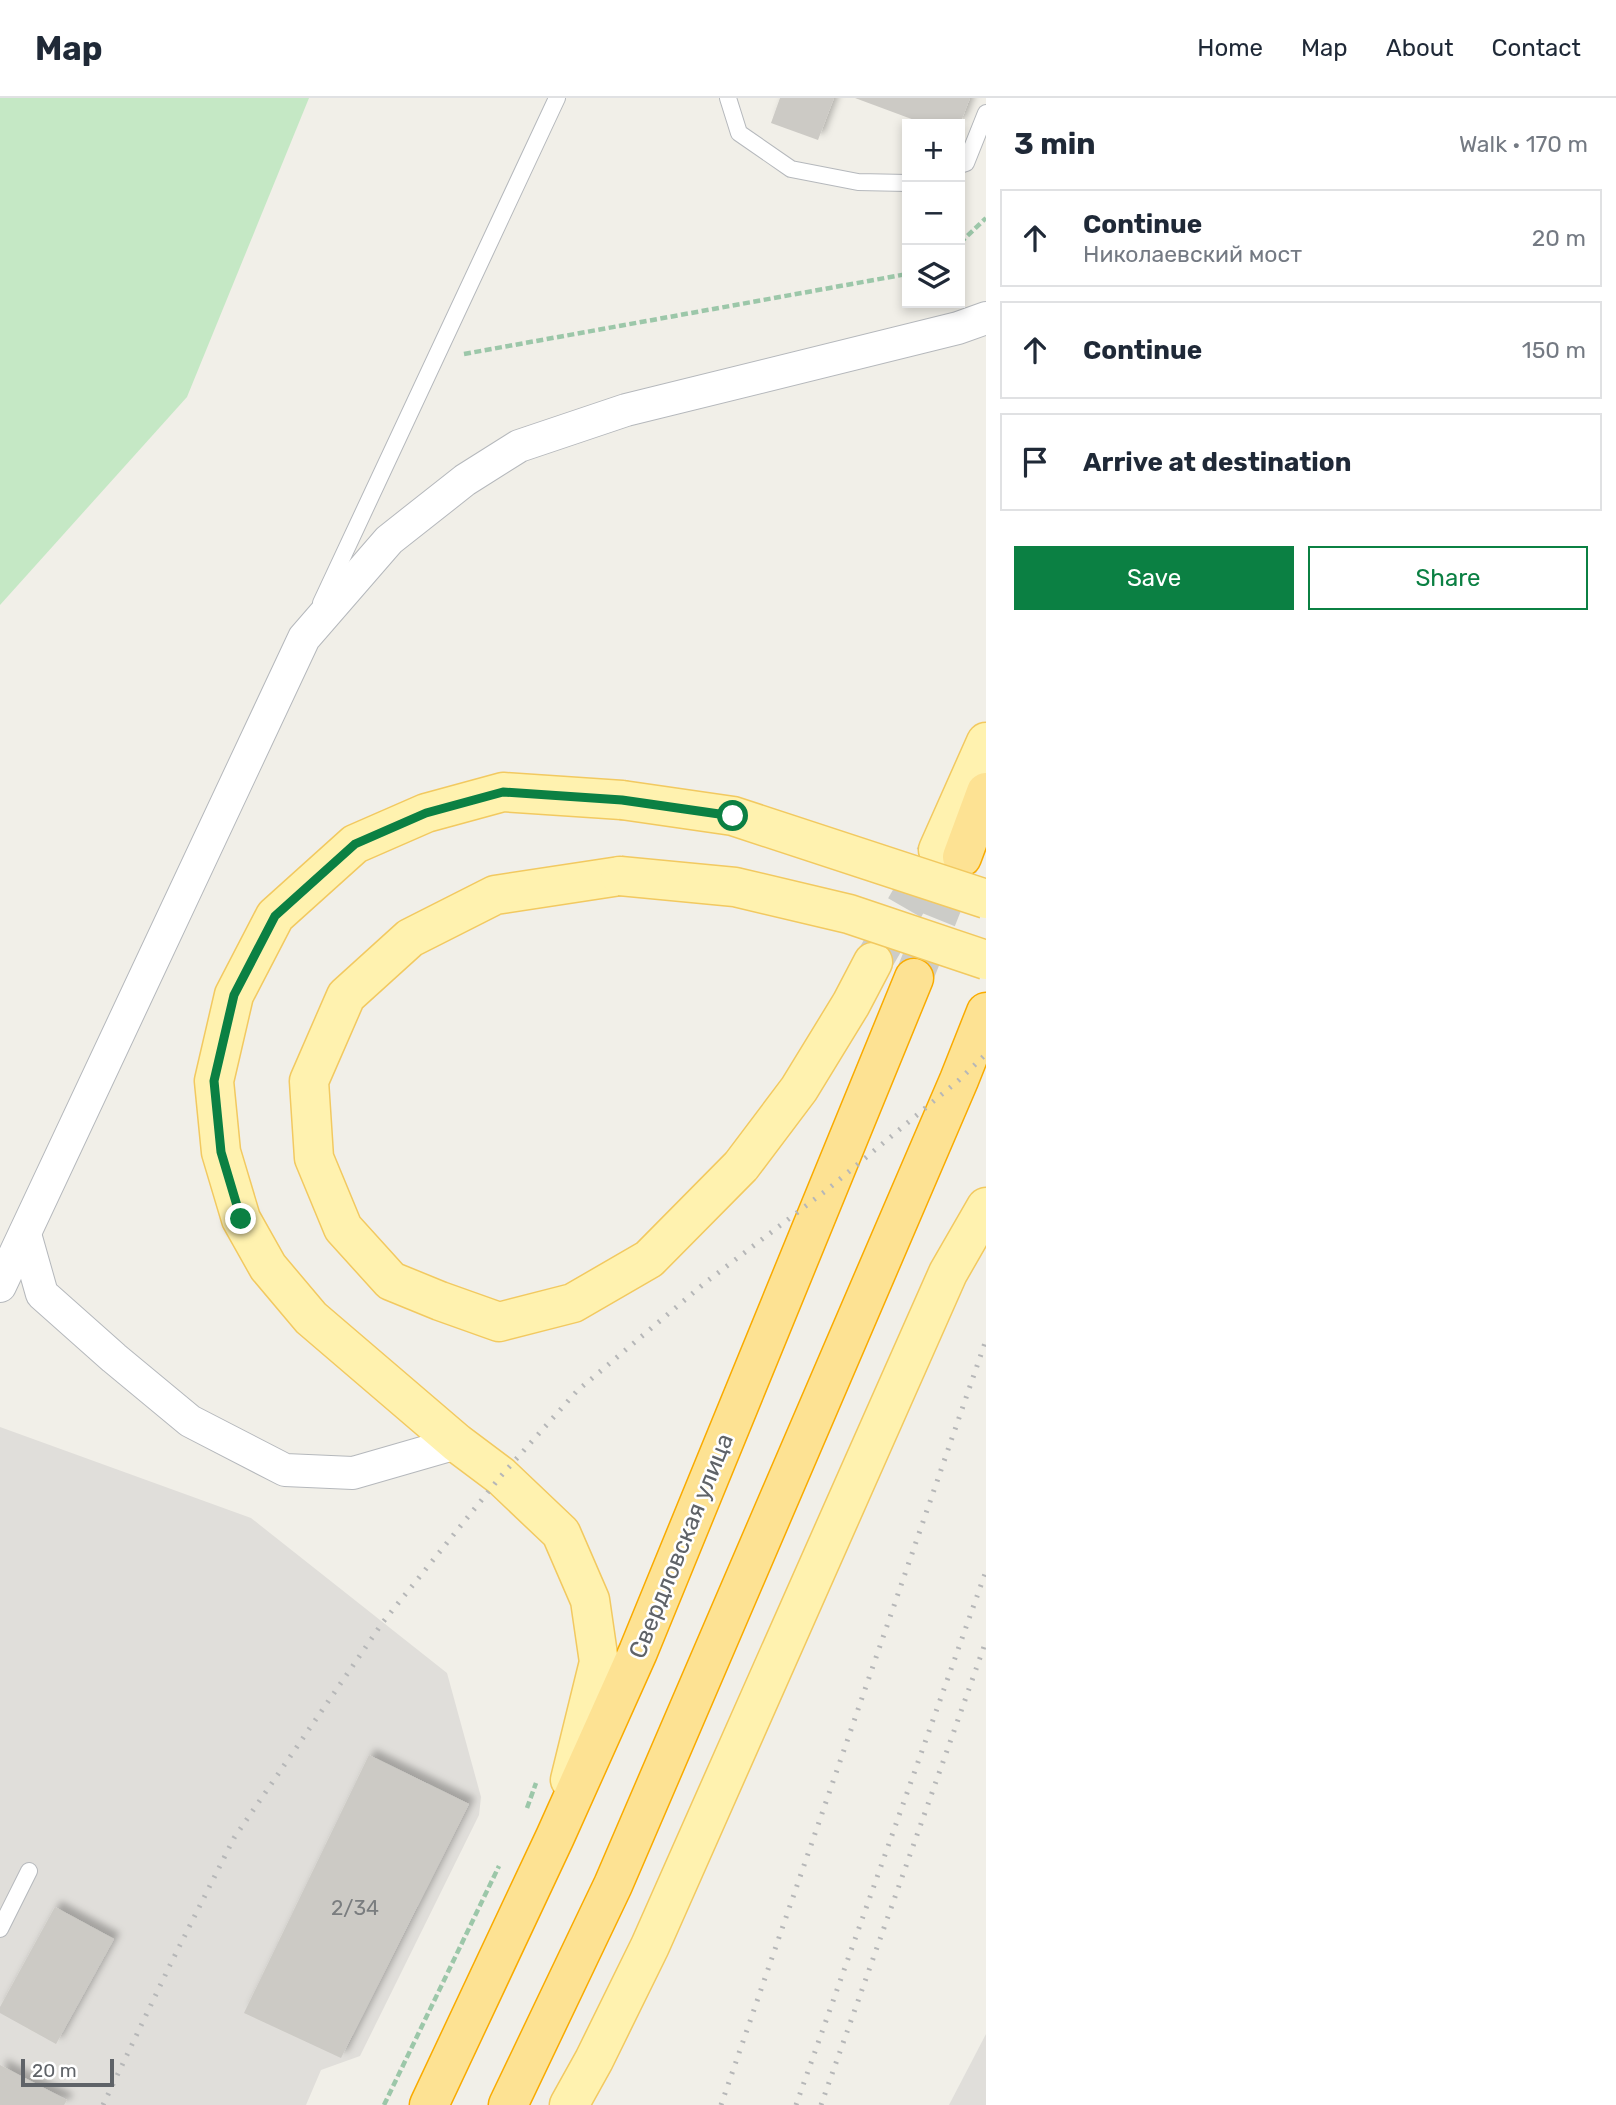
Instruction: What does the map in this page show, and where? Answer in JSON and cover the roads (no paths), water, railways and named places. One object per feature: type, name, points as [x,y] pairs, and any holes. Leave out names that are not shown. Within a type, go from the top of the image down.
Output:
[{"type":"highway","points":[[950,854],[986,792]]},
{"type":"highway","name":"Свердловская улица","points":[[429,2105],[555,1837],[638,1652],[914,978]]},
{"type":"highway","points":[[508,2105],[613,1885],[986,1012]]},
{"type":"main road","points":[[950,854],[986,742]]},
{"type":"main road","points":[[555,1837],[599,1662],[590,1600],[561,1533],[501,1476],[457,1443],[311,1318],[268,1267],[241,1219],[221,1152],[214,1081],[234,995],[275,916],[355,844],[426,813],[503,792],[622,800],[733,816],[986,899]]},
{"type":"main road","points":[[873,962],[799,1090],[741,1166],[649,1259],[573,1303],[499,1321],[391,1281],[343,1228],[314,1158],[309,1081],[346,996],[410,938],[495,895],[620,876],[735,887],[849,914],[986,960]]},
{"type":"main road","points":[[569,2105],[650,1946],[948,1273],[986,1207]]},
{"type":"street","points":[[0,1286],[304,638],[389,540],[465,480],[519,446],[626,410],[958,328],[986,318]]},
{"type":"street","points":[[25,1234],[42,1294],[114,1359],[190,1421],[285,1470],[353,1473],[457,1443]]},
{"type":"lane","points":[[304,638],[557,98]]},
{"type":"lane","points":[[728,98],[739,133],[791,169],[858,182],[902,183]]},
{"type":"lane","points":[[965,163],[986,113]]},
{"type":"lane","points":[[0,1929],[29,1871]]},
{"type":"tunnel","points":[[876,957],[938,850]]},
{"type":"tunnel","points":[[916,972],[962,857]]},
{"type":"railway","points":[[103,2105],[234,1838],[383,1622],[501,1476],[577,1391],[706,1282],[828,1189],[959,1080],[986,1054]]},
{"type":"railway","points":[[721,2105],[986,1340]]},
{"type":"railway","points":[[796,2105],[986,1571]]},
{"type":"railway","points":[[821,2105],[986,1641]]}]
